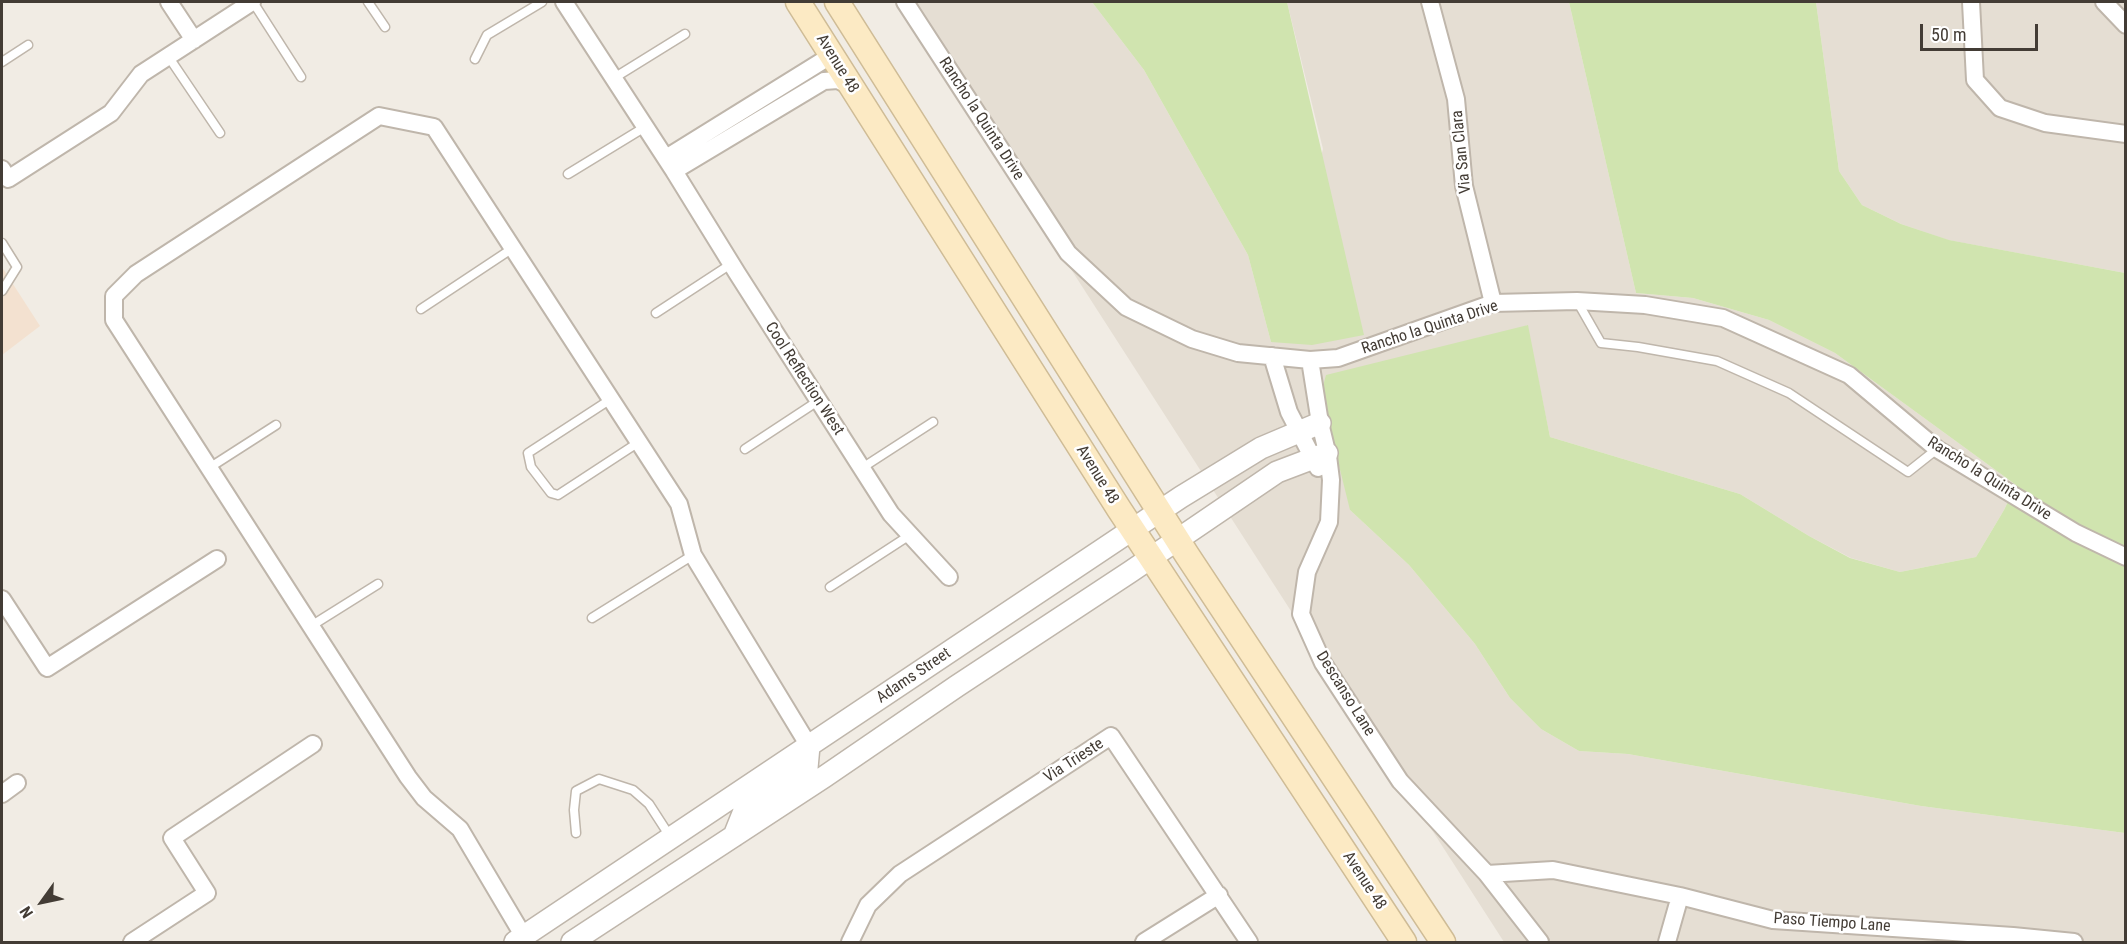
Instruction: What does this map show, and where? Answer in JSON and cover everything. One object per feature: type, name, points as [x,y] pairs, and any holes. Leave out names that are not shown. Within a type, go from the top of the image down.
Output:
[{"type":"main road","name":"Avenue 48","points":[[798,2],[1151,558],[1404,942]]},
{"type":"main road","name":"Avenue 48","points":[[837,2],[1160,512],[1443,942]]},
{"type":"main road","points":[[832,55],[845,57],[861,67],[928,173],[967,207]]},
{"type":"street","points":[[169,2],[194,40]]},
{"type":"street","points":[[2,169],[8,179],[111,113],[141,74],[253,2]]},
{"type":"street","name":"Cool Reflection West","points":[[564,2],[891,514],[949,577]]},
{"type":"street","name":"Rancho la Quinta Drive","points":[[905,2],[1068,253],[1126,307],[1192,339],[1238,353],[1310,360],[1338,358],[1494,303],[1577,301],[1645,305],[1723,318],[1849,375],[1937,449],[2076,533],[2126,557]]},
{"type":"street","name":"Via San Clara","points":[[1430,2],[1456,99],[1464,186],[1494,303]]},
{"type":"street","points":[[1971,2],[1975,80],[2000,108],[2045,123],[2126,134]]},
{"type":"street","points":[[2104,2],[2126,25]]},
{"type":"street","points":[[670,165],[832,55]]},
{"type":"street","points":[[670,165],[824,81],[838,80],[852,87]]},
{"type":"street","points":[[520,940],[460,829],[424,798],[408,777],[114,320],[114,296],[136,274],[379,116],[434,127],[679,504],[693,555],[809,746],[807,768],[744,811],[734,836]]},
{"type":"street","points":[[1272,356],[1289,412],[1298,432],[1319,455]]},
{"type":"street","points":[[1310,360],[1320,423],[1319,455]]},
{"type":"street","name":"Adams Street","points":[[520,940],[1160,512],[1261,448],[1320,423]]},
{"type":"street","name":"Adams Street","points":[[573,942],[1277,472],[1319,455]]},
{"type":"street","name":"Descanso Lane","points":[[1319,455],[1330,490],[1329,522],[1307,573],[1301,614],[1323,663],[1400,781],[1487,874],[1540,942]]},
{"type":"street","points":[[2,599],[47,668],[217,559]]},
{"type":"street","name":"Via Trieste","points":[[850,942],[868,905],[900,874],[1112,736],[1249,942]]},
{"type":"street","points":[[132,942],[207,892],[172,838],[313,744]]},
{"type":"street","points":[[2,794],[17,783]]},
{"type":"street","name":"Paso Tiempo Lane","points":[[1487,874],[1553,870],[1680,896],[1773,920],[2074,942]]},
{"type":"street","points":[[1144,942],[1219,895]]},
{"type":"street","points":[[1667,942],[1680,896]]},
{"type":"lane","points":[[253,2],[301,77]]},
{"type":"lane","points":[[368,2],[385,27]]},
{"type":"lane","points":[[475,59],[487,35],[542,2]]},
{"type":"lane","points":[[614,78],[685,34]]},
{"type":"lane","points":[[2,62],[28,45]]},
{"type":"lane","points":[[168,56],[220,133]]},
{"type":"lane","points":[[568,174],[645,127]]},
{"type":"lane","points":[[2,243],[17,267],[2,291]]},
{"type":"lane","points":[[421,309],[513,248]]},
{"type":"lane","points":[[656,313],[731,264]]},
{"type":"lane","points":[[1577,301],[1601,343],[1717,361],[1789,393],[1908,472],[1937,449]]},
{"type":"lane","points":[[611,399],[528,453],[531,467],[551,493],[558,495],[639,442]]},
{"type":"lane","points":[[745,449],[818,401]]},
{"type":"lane","points":[[862,468],[933,422]]},
{"type":"lane","points":[[209,468],[276,425]]},
{"type":"lane","points":[[830,587],[910,535]]},
{"type":"lane","points":[[592,618],[693,555]]},
{"type":"lane","points":[[311,626],[378,584]]},
{"type":"lane","points":[[576,833],[574,810],[576,791],[599,779],[633,790],[649,804],[671,838]]},
{"type":"shaded area","points":[[899,2],[1092,2],[1144,70],[1248,255],[1271,342],[1323,149],[1287,2],[1569,2],[1636,293],[1693,298],[1769,320],[1835,353],[2016,485],[1976,557],[1900,572],[1851,558],[1809,536],[1740,494],[1550,437],[1527,325],[1350,510],[1409,565],[1475,644],[1510,698],[1541,729],[1579,751],[1628,754],[1921,806],[2125,833],[2125,942],[1504,942]]},
{"type":"shaded area","points":[[1816,2],[2125,2],[2125,273],[1948,240],[1901,224],[1862,205],[1839,171]]},
{"type":"shaded area","points":[[2,267],[40,326],[2,355]]},
{"type":"green space","points":[[1092,2],[1287,2],[1364,335],[1312,345],[1271,342],[1248,255],[1144,70]]},
{"type":"green space","points":[[1569,2],[1816,2],[1839,171],[1862,205],[1901,224],[1949,240],[2125,273],[2125,833],[1921,806],[1628,754],[1579,751],[1541,729],[1510,698],[1475,644],[1409,565],[1350,510],[1321,393],[1326,375],[1528,325],[1550,437],[1740,494],[1850,558],[1900,572],[1976,557],[2016,485],[1835,353],[1769,320],[1693,298],[1636,293]]}]
